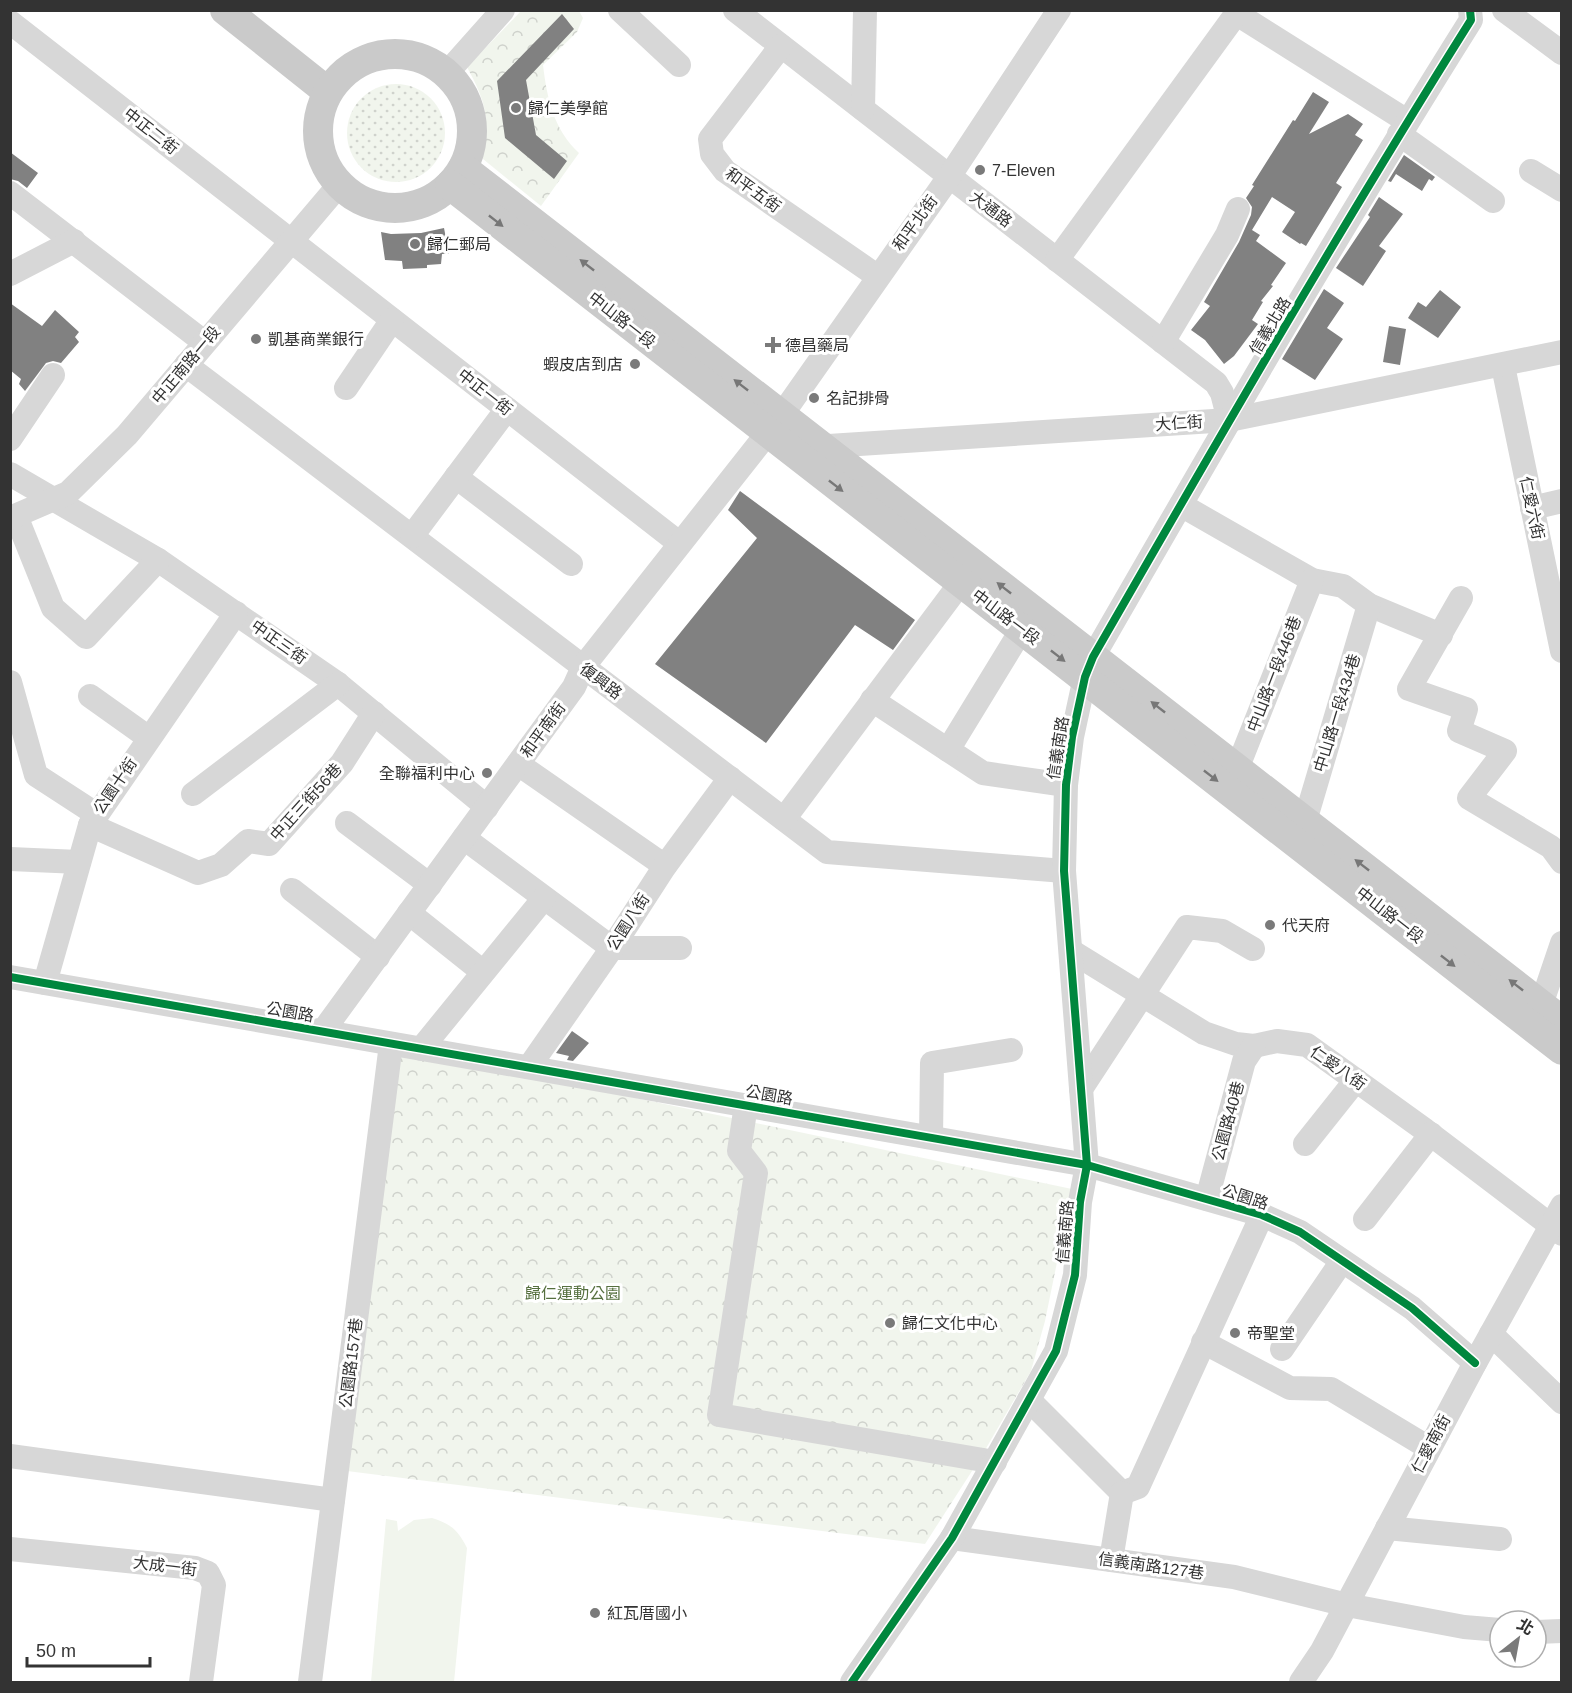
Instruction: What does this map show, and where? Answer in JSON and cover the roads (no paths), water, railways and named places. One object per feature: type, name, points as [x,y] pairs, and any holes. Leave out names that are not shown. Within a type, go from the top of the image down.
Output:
[{"type":"main road","points":[[225,10],[333,84]]},
{"type":"main road","points":[[254,10],[333,84]]},
{"type":"main road","points":[[398,54],[424,60],[446,74],[465,99],[471,119],[471,139],[457,177],[436,196],[420,204],[403,208],[386,208],[368,204],[339,185],[321,156],[318,140],[317,123],[321,107],[333,84],[349,68],[372,57],[398,54]]},
{"type":"main road","name":"中山路一段","points":[[457,177],[779,433],[1089,667],[1562,1050]]},
{"type":"main road","name":"中山路一段","points":[[779,433],[821,446],[967,574],[1022,629],[1089,667],[1237,769],[1551,1013]]},
{"type":"street","points":[[446,74],[503,10]]},
{"type":"street","points":[[620,10],[679,65]]},
{"type":"street","name":"大通路","points":[[735,10],[1216,383],[1222,393],[1229,420]]},
{"type":"street","points":[[863,109],[865,10]]},
{"type":"street","name":"和平北街","points":[[779,433],[877,276],[948,177],[1059,10]]},
{"type":"street","name":"信義北路","points":[[1089,667],[1229,420],[1403,128],[1470,21],[1470,10]]},
{"type":"street","points":[[1504,10],[1562,53]]},
{"type":"street","points":[[1057,260],[1238,12],[1403,128],[1493,201]]},
{"type":"street","name":"中正二街","points":[[10,22],[291,241]]},
{"type":"street","name":"和平五街","points":[[781,46],[710,139],[712,154],[725,171],[877,276]]},
{"type":"street","points":[[1531,171],[1562,190]]},
{"type":"street","name":"中正南路一段","points":[[14,517],[68,493],[128,435],[204,342],[339,185]]},
{"type":"street","points":[[10,193],[204,342]]},
{"type":"street","points":[[1163,342],[1227,235],[1238,209]]},
{"type":"street","name":"中正一街","points":[[291,241],[679,543]]},
{"type":"street","points":[[10,274],[74,242]]},
{"type":"street","points":[[346,388],[392,320]]},
{"type":"street","name":"大仁街","points":[[821,446],[1229,420],[1503,366],[1562,352]]},
{"type":"street","name":"復興路","points":[[186,365],[827,852],[1064,871]]},
{"type":"street","name":"仁愛六街","points":[[1503,366],[1532,508],[1556,594],[1562,651]]},
{"type":"street","points":[[10,440],[53,375]]},
{"type":"street","points":[[412,536],[507,409]]},
{"type":"street","name":"和平南街","points":[[323,1031],[574,687],[583,667],[679,543],[779,433]]},
{"type":"street","name":"中正三街","points":[[10,474],[158,560],[338,684],[487,807]]},
{"type":"street","points":[[456,477],[571,564]]},
{"type":"street","points":[[1532,508],[1562,501]]},
{"type":"street","points":[[1180,505],[1312,580],[1343,586],[1369,605],[1441,635]]},
{"type":"street","points":[[14,517],[53,608],[86,637],[158,560]]},
{"type":"street","points":[[784,819],[967,574]]},
{"type":"street","name":"中山路一段446巷","points":[[1237,769],[1312,580]]},
{"type":"street","points":[[1461,598],[1409,689],[1466,709],[1459,730],[1505,751],[1469,798],[1558,847]]},
{"type":"street","name":"中山路一段434巷","points":[[1305,821],[1369,605]]},
{"type":"street","name":"公園十街","points":[[45,983],[93,819],[236,613]]},
{"type":"street","points":[[948,750],[1022,629]]},
{"type":"street","name":"信義南路","points":[[862,1679],[952,1538],[1056,1351],[1075,1275],[1080,1202],[1087,1165],[1064,871],[1066,784],[1072,737],[1089,667]]},
{"type":"street","points":[[10,682],[36,775],[93,819]]},
{"type":"street","points":[[194,794],[338,684]]},
{"type":"street","points":[[90,696],[149,738]]},
{"type":"street","points":[[872,700],[983,773],[1066,784]]},
{"type":"street","name":"中正三街56巷","points":[[93,819],[198,873],[221,865],[248,841],[269,844],[342,763],[374,713]]},
{"type":"street","points":[[518,764],[665,866]]},
{"type":"street","name":"公園八街","points":[[529,1067],[612,948],[665,866],[730,778]]},
{"type":"street","points":[[347,823],[430,885]]},
{"type":"street","points":[[464,838],[612,948],[680,948]]},
{"type":"street","points":[[10,859],[79,862]]},
{"type":"street","points":[[292,890],[378,957]]},
{"type":"street","points":[[421,1049],[544,898]]},
{"type":"street","points":[[410,913],[483,972]]},
{"type":"street","points":[[1081,1089],[1187,927],[1222,931],[1253,949]]},
{"type":"street","points":[[1551,1013],[1562,943]]},
{"type":"street","name":"仁愛八街","points":[[1071,951],[1204,1033],[1236,1044],[1254,1046],[1277,1041],[1307,1045],[1558,1222]]},
{"type":"street","name":"公園路","points":[[10,977],[1087,1165],[1262,1215],[1300,1232],[1412,1308],[1475,1363]]},
{"type":"street","name":"公園路157巷","points":[[310,1683],[391,1044]]},
{"type":"street","name":"公園路40巷","points":[[1207,1199],[1244,1061],[1254,1046]]},
{"type":"street","points":[[931,1137],[932,1063],[1011,1050]]},
{"type":"street","points":[[1305,1144],[1356,1080]]},
{"type":"street","points":[[746,1105],[739,1152],[756,1173],[719,1415],[995,1462]]},
{"type":"street","points":[[1365,1219],[1431,1134]]},
{"type":"street","points":[[1122,1493],[1138,1487],[1262,1215]]},
{"type":"street","name":"仁愛南街","points":[[1301,1683],[1322,1651],[1491,1334],[1558,1222]]},
{"type":"street","points":[[1282,1349],[1342,1261]]},
{"type":"street","points":[[1491,1334],[1562,1402]]},
{"type":"street","points":[[1204,1341],[1290,1388],[1331,1389],[1430,1448]]},
{"type":"street","points":[[1029,1400],[1122,1493]]},
{"type":"street","points":[[10,1456],[333,1500]]},
{"type":"street","points":[[1111,1560],[1122,1493]]},
{"type":"street","points":[[1387,1528],[1500,1539]]},
{"type":"street","name":"信義南路127巷","points":[[952,1538],[1234,1577],[1347,1605],[1464,1627],[1488,1629]]},
{"type":"street","name":"大成一街","points":[[10,1549],[203,1569],[208,1573],[214,1585],[201,1683]]},
{"type":"place","name":"歸仁美學館","points":[[516,108]]},
{"type":"place","name":"7-Eleven","points":[[980,170]]},
{"type":"place","name":"歸仁郵局","points":[[415,244]]},
{"type":"place","name":"凱基商業銀行","points":[[256,339]]},
{"type":"place","name":"德昌藥局","points":[[773,345]]},
{"type":"place","name":"蝦皮店到店","points":[[635,364]]},
{"type":"place","name":"名記排骨","points":[[814,398]]},
{"type":"place","name":"全聯福利中心","points":[[487,773]]},
{"type":"place","name":"代天府","points":[[1270,925]]},
{"type":"place","name":"歸仁文化中心","points":[[890,1323]]},
{"type":"place","name":"帝聖堂","points":[[1235,1333]]},
{"type":"place","name":"紅瓦厝國小","points":[[595,1613]]},
{"type":"park label","name":"歸仁運動公園","points":[[573,1293]]}]
